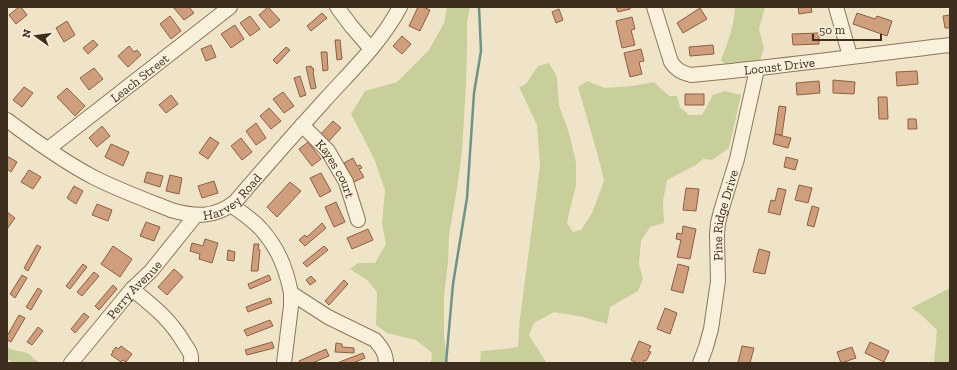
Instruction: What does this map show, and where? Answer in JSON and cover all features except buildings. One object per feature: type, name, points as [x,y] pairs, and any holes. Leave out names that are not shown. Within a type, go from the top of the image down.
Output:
[{"type":"street","name":"Leach Street","points":[[48,149],[230,7]]},
{"type":"street","points":[[338,7],[352,27],[371,49]]},
{"type":"street","name":"Harvey Road","points":[[7,120],[48,149],[95,178],[117,188],[180,213],[196,215],[216,213],[224,210],[239,198],[383,35],[400,7]]},
{"type":"street","name":"Locust Drive","points":[[654,7],[668,56],[675,67],[685,74],[691,75],[757,69],[850,56],[950,46]]},
{"type":"street","points":[[836,7],[850,56]]},
{"type":"street","name":"Pine Ridge Drive","points":[[700,363],[711,330],[718,281],[717,235],[720,212],[737,159],[757,69]]},
{"type":"street","name":"Kayes court","points":[[302,125],[328,151],[346,182],[358,220]]},
{"type":"street","points":[[231,205],[260,228],[272,242],[287,275],[291,293],[291,306],[284,363]]},
{"type":"street","name":"Perry Avenue","points":[[71,363],[132,289],[151,271],[196,215]]},
{"type":"street","points":[[132,289],[160,311],[178,333],[192,356],[191,363]]},
{"type":"street","points":[[291,293],[328,317],[375,340],[384,352],[386,363]]},
{"type":"green space","points":[[447,7],[470,7],[467,22],[466,85],[462,152],[449,236],[444,298],[444,338],[448,363],[431,363],[432,353],[416,340],[387,333],[376,325],[377,292],[367,280],[350,269],[358,263],[375,263],[386,244],[382,223],[385,190],[375,161],[351,114],[365,91],[397,82],[429,50],[444,23]]},
{"type":"green space","points":[[735,7],[765,7],[759,29],[764,48],[759,63],[727,66],[721,60],[732,28]]},
{"type":"green space","points":[[549,63],[557,77],[559,105],[569,133],[576,163],[576,186],[567,223],[573,232],[581,230],[592,213],[604,181],[578,87],[587,81],[605,88],[632,86],[654,82],[669,96],[677,96],[680,107],[689,115],[702,115],[713,95],[725,91],[741,95],[729,148],[712,160],[703,159],[696,165],[667,180],[663,201],[664,223],[650,227],[641,241],[639,264],[643,279],[638,291],[610,307],[607,324],[583,317],[554,312],[534,323],[529,335],[548,363],[480,363],[481,351],[518,347],[520,318],[540,166],[537,125],[519,87],[526,84],[538,66]]},
{"type":"green space","points":[[950,288],[950,363],[934,363],[937,330],[919,313],[911,308]]},
{"type":"green space","points":[[7,347],[28,353],[39,363],[15,363],[7,359]]},
{"type":"waterway","points":[[446,363],[453,284],[467,198],[474,93],[481,51],[479,7]]}]
